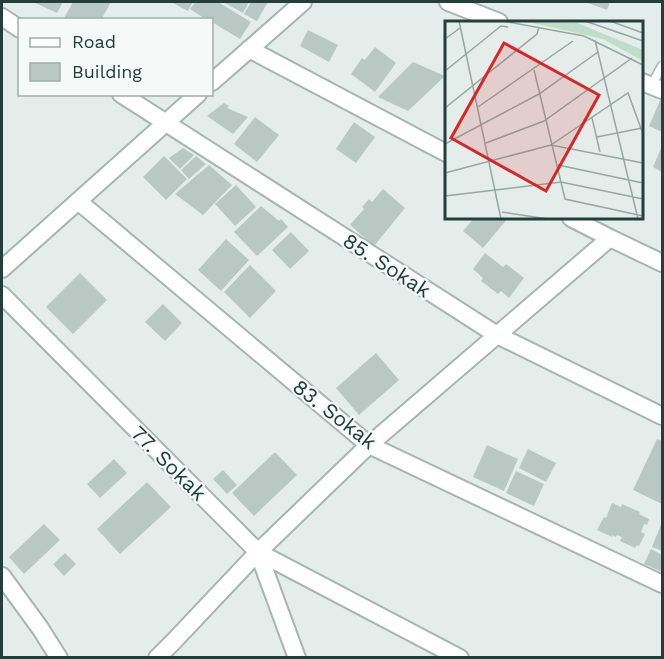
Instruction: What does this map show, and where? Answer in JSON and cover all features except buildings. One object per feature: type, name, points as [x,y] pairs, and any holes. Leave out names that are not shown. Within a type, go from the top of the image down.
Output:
[{"type":"street","points":[[213,81],[303,2]]},
{"type":"street","points":[[448,2],[496,21]]},
{"type":"street","points":[[2,17],[18,27]]},
{"type":"street","points":[[249,49],[445,152]]},
{"type":"street","name":"85. Sokak","points":[[124,96],[497,335],[663,416]]},
{"type":"street","points":[[2,269],[196,96]]},
{"type":"street","name":"83. Sokak","points":[[78,201],[369,445],[663,584]]},
{"type":"street","points":[[573,219],[663,263]]},
{"type":"street","points":[[157,657],[176,649],[258,552],[369,445],[610,238]]},
{"type":"street","name":"77. Sokak","points":[[2,295],[258,552],[297,657]]},
{"type":"street","points":[[258,552],[460,657]]},
{"type":"street","points":[[2,576],[59,657]]},
{"type":"lane","points":[[652,86],[663,66]]}]
